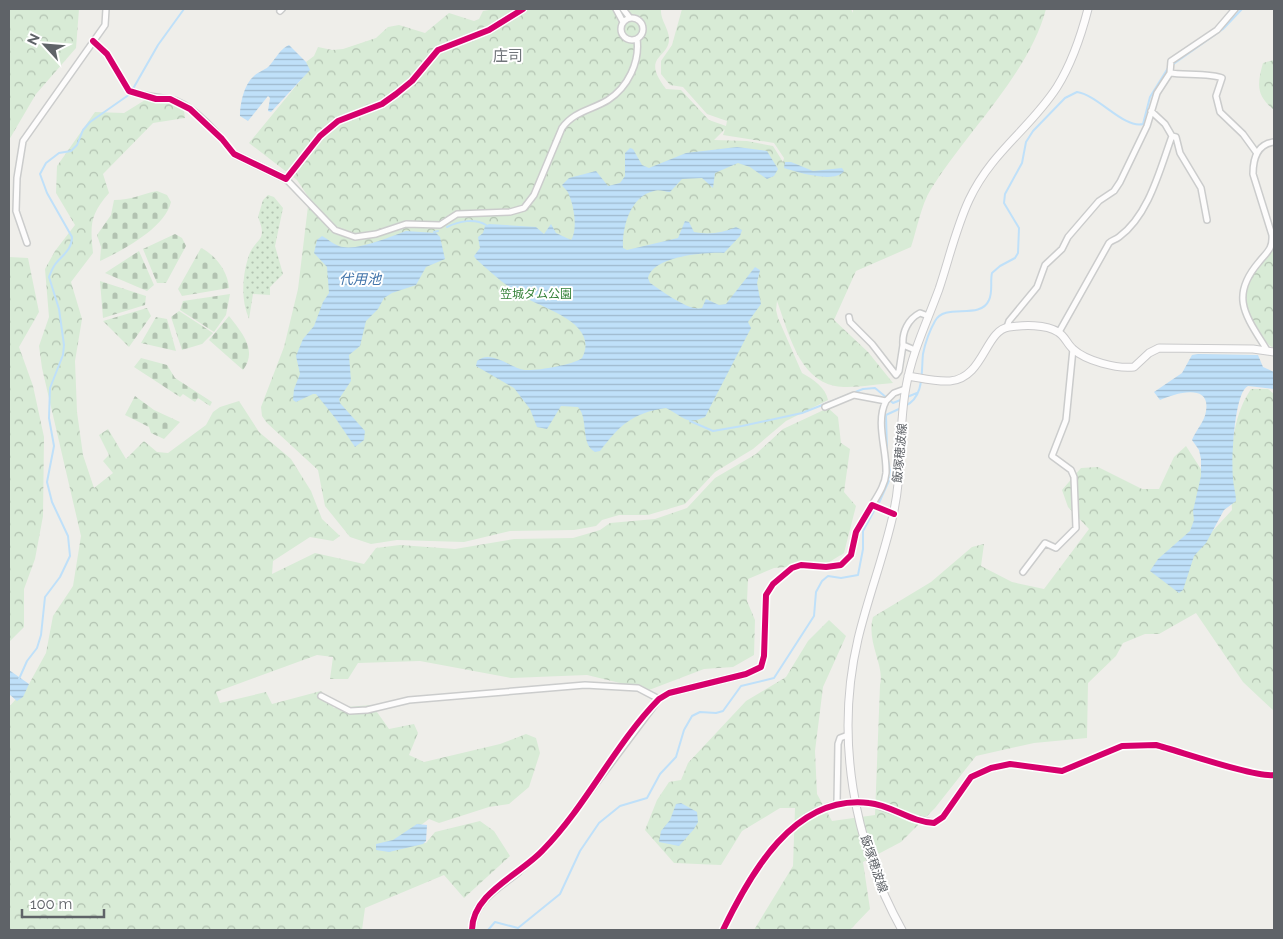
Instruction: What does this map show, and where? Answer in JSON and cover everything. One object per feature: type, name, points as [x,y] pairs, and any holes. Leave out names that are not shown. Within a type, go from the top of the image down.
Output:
[{"type":"main road","points":[[234,154],[286,179],[320,136],[338,121],[382,104],[412,80],[438,50],[488,30],[523,9]]},
{"type":"main road","name":"飯塚穂波線","points":[[902,930],[887,903],[865,842],[853,794],[848,736],[852,671],[894,514],[899,477],[905,390],[914,350],[938,291],[960,223],[975,188],[997,154],[1057,86],[1072,58],[1088,9]]},
{"type":"main road","points":[[908,376],[950,381],[962,378],[973,370],[996,336],[1007,327],[1043,327],[1058,332],[1073,349],[1115,368],[1134,367],[1149,353],[1159,348],[1271,351]]},
{"type":"main road","points":[[472,930],[472,922],[478,906],[518,872]]},
{"type":"street","points":[[27,243],[16,211],[17,178],[23,141],[105,24],[106,9]]},
{"type":"street","points":[[616,9],[623,22],[621,30],[623,36],[631,40],[637,39],[642,34],[643,28],[637,19],[630,18],[623,22]]},
{"type":"street","points":[[624,9],[630,18]]},
{"type":"street","points":[[1007,327],[1009,321],[1037,287],[1045,265],[1062,249],[1068,237],[1099,201],[1114,190],[1120,182],[1147,126],[1157,93],[1170,72],[1171,63],[1217,30],[1235,9]]},
{"type":"street","points":[[286,179],[335,230],[355,237],[376,234],[406,224],[440,225],[459,213],[497,213],[520,210],[534,195],[562,128],[568,119],[609,99],[626,81],[637,58],[637,39]]},
{"type":"street","points":[[93,41],[107,54],[129,91],[156,99],[170,99],[190,108],[222,138],[234,154]]},
{"type":"street","points":[[1170,72],[1189,76],[1218,75],[1222,78],[1216,96],[1220,112],[1242,134],[1256,152]]},
{"type":"street","points":[[1151,111],[1165,124],[1172,136],[1176,137],[1180,153],[1201,188],[1207,220]]},
{"type":"street","points":[[1058,332],[1109,243],[1118,238],[1143,206],[1164,161],[1172,136]]},
{"type":"street","points":[[1271,351],[1247,318],[1241,294],[1248,276],[1268,254],[1272,245],[1272,236],[1253,174],[1256,152],[1268,143],[1274,142]]},
{"type":"street","points":[[849,317],[850,322],[872,344],[896,375],[899,371],[903,332],[912,319],[920,313],[928,316]]},
{"type":"street","points":[[903,345],[914,350]]},
{"type":"street","points":[[1023,572],[1045,543],[1056,548],[1076,528],[1074,477],[1071,470],[1052,456],[1066,420],[1073,349]]},
{"type":"street","points":[[518,872],[542,852],[561,830],[659,699],[669,693],[746,674],[761,667],[764,656],[766,595],[773,584],[792,568],[801,565],[826,567],[841,565],[851,555],[856,532],[882,487],[886,473],[881,419],[886,401],[894,393],[905,390]]},
{"type":"street","points":[[825,407],[854,395],[886,401]]},
{"type":"street","points":[[872,505],[894,514]]},
{"type":"street","points":[[321,696],[350,712],[368,710],[409,700],[585,685],[638,688],[659,699]]},
{"type":"street","points":[[837,804],[838,744],[840,738],[848,736]]},
{"type":"street","points":[[723,930],[738,899],[785,835],[811,813],[837,804],[870,803],[913,818],[934,822],[943,817],[971,777],[991,768],[1010,764],[1062,771],[1122,746],[1147,744],[1156,744],[1240,770],[1269,776],[1274,775]]},
{"type":"green space","points":[[9,9],[79,9],[76,48],[36,94],[9,140]]},
{"type":"green space","name":"笠城ダム公園","points":[[495,9],[661,9],[669,39],[668,45],[656,64],[659,78],[666,89],[681,90],[709,120],[726,126],[727,121],[707,114],[683,87],[670,85],[661,74],[661,61],[672,45],[682,9],[851,9],[853,13],[853,9],[1046,9],[1038,33],[1026,57],[931,189],[922,210],[911,247],[856,271],[834,320],[868,352],[893,383],[849,387],[835,386],[822,382],[803,364],[796,352],[777,301],[776,310],[778,318],[802,373],[822,388],[828,400],[786,421],[753,449],[715,472],[685,504],[648,515],[619,515],[602,520],[596,526],[574,530],[510,531],[464,542],[397,540],[371,544],[350,537],[325,506],[318,470],[267,423],[262,416],[261,407],[284,347],[298,289],[309,198],[297,180],[249,143],[309,70],[306,62],[314,56],[318,47],[332,50],[343,49],[376,38],[388,27],[399,25],[425,33],[449,13],[474,21],[479,19],[483,11]],"holes":[[[725,129],[723,135],[774,143],[784,158],[783,162],[773,146],[747,141],[714,140]]]},
{"type":"green space","points":[[1274,60],[1274,110],[1268,105],[1261,94],[1259,84],[1263,63]]},
{"type":"green space","points":[[163,97],[184,111],[185,118],[153,123],[103,174],[109,193],[98,208],[93,220],[93,253],[71,282],[82,319],[75,361],[77,412],[83,455],[94,488],[113,473],[103,461],[109,455],[99,435],[108,429],[126,459],[144,441],[157,452],[168,453],[206,425],[213,412],[220,407],[239,401],[259,432],[291,459],[311,491],[322,519],[340,536],[333,541],[310,537],[273,561],[272,574],[315,553],[364,564],[376,548],[400,545],[455,549],[514,539],[573,538],[600,530],[610,523],[655,519],[687,508],[715,478],[756,454],[783,429],[828,408],[838,417],[841,443],[850,449],[844,492],[856,506],[844,553],[826,564],[774,568],[748,579],[747,601],[755,620],[754,655],[733,667],[704,669],[649,690],[587,675],[511,678],[420,661],[358,663],[348,679],[330,679],[333,657],[317,655],[216,692],[220,703],[266,692],[272,704],[321,691],[334,708],[372,705],[389,729],[414,724],[418,733],[409,755],[424,762],[500,744],[526,734],[536,738],[540,753],[529,787],[509,804],[489,807],[439,823],[429,819],[396,844],[426,843],[435,832],[480,821],[494,831],[510,856],[464,898],[444,875],[365,908],[362,930],[9,930],[9,707],[29,684],[46,653],[53,616],[73,586],[81,536],[42,368],[39,346],[49,317],[45,269],[55,251],[75,225],[56,193],[57,166],[95,112],[124,113],[145,100]]},
{"type":"green space","points":[[157,191],[167,195],[171,202],[161,221],[142,237],[100,261],[101,247],[97,235],[111,215],[114,200],[131,198]]},
{"type":"green space","points":[[268,195],[274,197],[283,208],[275,246],[283,274],[270,287],[270,295],[253,294],[249,319],[246,312],[243,289],[245,273],[251,251],[261,236],[262,232],[258,217],[263,200]]},
{"type":"green space","points":[[175,234],[182,238],[186,246],[166,283],[157,283],[143,249]]},
{"type":"green space","points":[[201,248],[212,255],[224,270],[229,288],[182,296],[178,289]]},
{"type":"green space","points":[[1274,248],[1274,348],[1266,342],[1252,318],[1246,302],[1246,294],[1247,286],[1255,271]]},
{"type":"green space","points":[[139,251],[154,285],[147,291],[105,273]]},
{"type":"green space","points":[[9,257],[28,258],[39,312],[19,347],[33,386],[44,437],[43,516],[35,559],[24,589],[24,627],[9,642]]},
{"type":"green space","points":[[100,281],[146,296],[145,305],[103,318]]},
{"type":"green space","points":[[230,294],[226,315],[214,332],[180,310],[183,301]]},
{"type":"green space","points":[[147,308],[151,316],[129,347],[103,321]]},
{"type":"green space","points":[[179,311],[213,333],[202,344],[182,350],[171,317]]},
{"type":"green space","points":[[229,316],[243,335],[249,349],[247,363],[243,370],[209,340]]},
{"type":"green space","points":[[156,317],[167,319],[176,351],[141,343]]},
{"type":"green space","points":[[141,358],[167,365],[175,378],[212,402],[210,406],[198,398],[195,402],[183,394],[180,397],[134,367]]},
{"type":"green space","points":[[1251,389],[1268,389],[1274,394],[1274,711],[1243,682],[1196,613],[1159,634],[1145,634],[1123,643],[1116,656],[1088,683],[1087,738],[1034,743],[976,756],[935,808],[901,842],[863,862],[870,909],[850,930],[754,930],[793,866],[795,808],[780,808],[742,831],[721,865],[674,863],[645,830],[657,800],[669,782],[681,780],[688,763],[746,701],[786,677],[808,641],[829,620],[846,636],[823,687],[815,751],[817,794],[832,821],[875,815],[881,677],[873,645],[871,627],[873,617],[931,582],[972,547],[984,544],[981,566],[1012,582],[1044,589],[1089,529],[1068,507],[1062,490],[1081,468],[1098,467],[1142,489],[1159,489],[1174,457],[1186,446],[1204,474],[1196,549],[1232,510],[1231,463],[1234,432],[1243,402]]},
{"type":"green space","points":[[135,396],[154,410],[180,422],[164,439],[151,433],[149,427],[125,415]]},
{"type":"water","points":[[289,45],[306,62],[310,70],[271,112],[268,111],[270,98],[268,96],[248,121],[240,116],[245,89],[256,74],[268,67],[281,51]]},
{"type":"water","points":[[737,147],[767,151],[778,169],[774,176],[767,179],[750,167],[738,163],[715,173],[713,188],[702,178],[682,179],[670,192],[656,190],[639,199],[629,214],[624,231],[623,248],[627,250],[678,238],[685,221],[689,222],[694,232],[699,233],[715,233],[736,227],[742,230],[740,236],[724,253],[705,253],[669,260],[652,271],[648,278],[650,283],[675,300],[690,307],[702,308],[706,299],[719,305],[726,304],[755,267],[760,270],[757,283],[761,304],[748,322],[751,328],[705,417],[693,421],[685,419],[666,408],[644,413],[621,427],[600,451],[595,452],[588,443],[583,418],[578,407],[561,406],[547,429],[537,427],[530,409],[514,388],[476,366],[477,361],[488,357],[501,360],[519,369],[545,368],[577,361],[582,358],[586,346],[583,336],[577,327],[568,319],[517,293],[476,259],[474,256],[480,248],[478,237],[483,233],[485,226],[489,224],[536,227],[544,234],[551,224],[556,233],[571,240],[575,224],[574,211],[568,193],[562,185],[569,178],[596,171],[608,186],[620,183],[625,176],[625,153],[630,148],[633,149],[642,165],[649,168],[686,153]]},
{"type":"water","points":[[785,162],[791,162],[813,171],[842,168],[844,171],[833,177],[816,176],[784,168]]},
{"type":"water","name":"代用池","points":[[406,231],[436,233],[440,237],[445,259],[426,267],[416,285],[392,293],[384,298],[378,309],[366,321],[360,346],[349,355],[351,381],[339,399],[340,403],[365,431],[364,440],[355,447],[316,394],[296,402],[293,400],[294,389],[300,374],[296,356],[303,339],[314,326],[323,302],[329,293],[327,267],[314,253],[317,240],[322,236],[339,246],[354,247]]},
{"type":"water","points":[[1192,355],[1258,355],[1263,367],[1274,372],[1274,389],[1248,386],[1243,391],[1239,401],[1233,443],[1232,470],[1236,501],[1224,510],[1206,543],[1194,556],[1183,590],[1179,593],[1150,571],[1158,559],[1190,531],[1194,520],[1193,511],[1201,476],[1201,459],[1199,450],[1192,440],[1204,418],[1206,402],[1203,396],[1197,393],[1182,393],[1160,400],[1154,392],[1182,373]]},
{"type":"water","points":[[9,670],[29,684],[23,697],[17,701],[9,694]]},
{"type":"water","points":[[681,803],[697,812],[698,822],[679,846],[659,842],[661,831],[670,820],[676,804]]},
{"type":"water","points":[[417,824],[427,825],[426,841],[423,844],[389,852],[376,850],[376,844],[393,840]]},
{"type":"waterway","points":[[19,679],[27,661],[37,648],[41,635],[45,597],[60,577],[70,556],[68,536],[52,502],[47,482],[54,446],[49,418],[50,388],[63,355],[64,345],[59,309],[49,277],[54,265],[69,248],[72,237],[47,193],[40,174],[46,163],[59,153],[71,151],[77,145],[83,130],[90,122],[130,94],[158,45],[184,9]]},
{"type":"waterway","points":[[1172,65],[1223,29],[1242,9]]},
{"type":"waterway","points":[[905,406],[911,402],[919,390],[923,354],[935,321],[946,313],[971,311],[985,306],[990,297],[992,273],[1015,258],[1018,253],[1019,228],[1004,203],[1005,194],[1022,163],[1026,142],[1033,131],[1065,98],[1077,92],[1094,99],[1128,122],[1143,124],[1150,97],[1168,68]]},
{"type":"waterway","points":[[447,227],[467,221],[486,225]]},
{"type":"waterway","points":[[434,232],[438,231]]},
{"type":"waterway","points":[[690,421],[713,431],[742,426],[802,413],[863,389],[875,388],[893,403],[903,399]]},
{"type":"waterway","points":[[907,397],[917,393]]},
{"type":"waterway","points":[[887,451],[886,415],[901,408]]},
{"type":"waterway","points":[[878,505],[891,476],[887,456]]},
{"type":"waterway","points":[[488,930],[495,922],[518,928],[560,894],[580,851],[599,823],[620,806],[647,798],[660,774],[676,757],[684,730],[692,716],[700,712],[716,713],[723,711],[741,686],[774,678],[814,616],[816,592],[822,581],[828,576],[841,578],[858,575],[863,549],[863,531],[875,509]]},
{"type":"cycle path","points":[[93,41],[107,54],[129,91],[156,99],[170,99],[190,109],[222,139],[234,154],[286,179],[320,136],[338,121],[382,104],[412,81],[438,50],[489,30],[523,9]]},
{"type":"cycle path","points":[[472,930],[474,917],[488,895],[533,859],[559,832],[574,814],[628,735],[659,699],[669,693],[746,674],[761,667],[764,656],[766,595],[773,584],[792,568],[801,565],[826,567],[841,565],[851,555],[856,532],[872,505],[894,514]]},
{"type":"cycle path","points":[[723,930],[747,885],[761,863],[778,842],[797,824],[818,811],[842,804],[877,804],[917,820],[934,823],[943,817],[971,777],[991,768],[1010,764],[1062,771],[1122,746],[1156,745],[1235,768],[1265,775],[1274,775]]},
{"type":"district","name":"庄司","points":[[508,56]]}]
